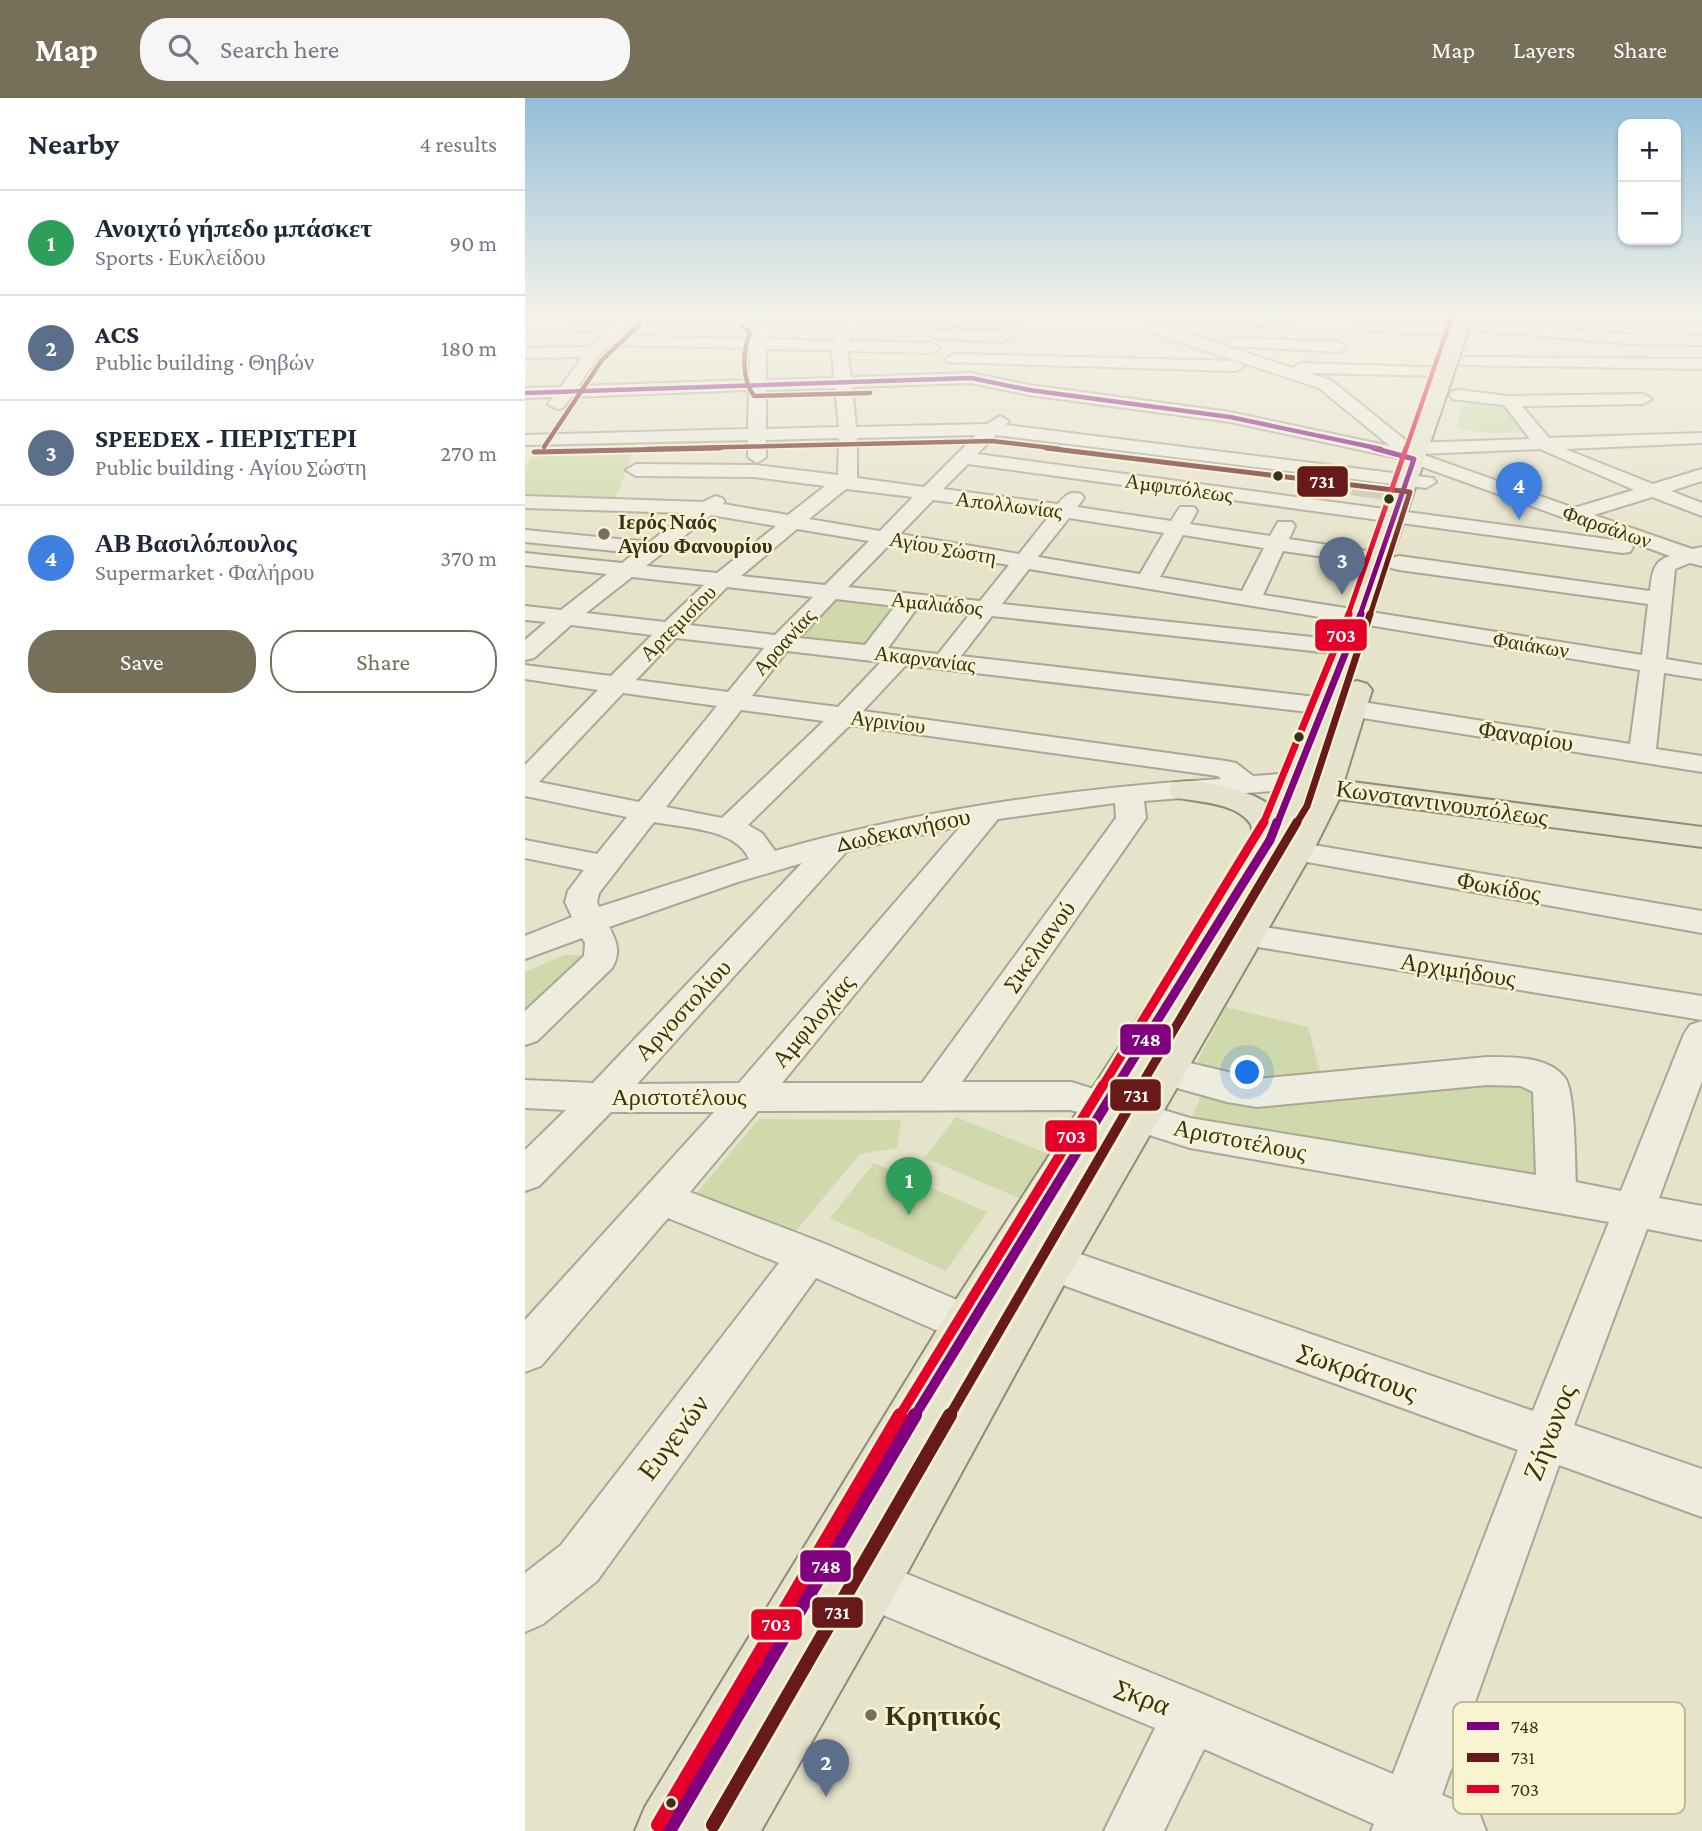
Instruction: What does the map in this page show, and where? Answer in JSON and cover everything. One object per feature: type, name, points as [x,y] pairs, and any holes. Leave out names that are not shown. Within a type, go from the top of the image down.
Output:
[{"type":"main road","points":[[669,1831],[848,1575],[1033,1256],[1283,846],[1317,782],[1338,707],[1423,464],[1439,397]]},
{"type":"main road","points":[[1423,464],[1449,422],[1457,397]]},
{"type":"main road","points":[[1338,707],[1349,648],[1369,620]]},
{"type":"main road","name":"Κωνσταντινουπόλεως","points":[[1317,782],[1702,825]]},
{"type":"main road","name":"Κωνσταντινουπόλεως","points":[[1317,782],[1702,837]]},
{"type":"main road","points":[[1185,790],[1244,803],[1264,819],[1283,846]]},
{"type":"main road","points":[[1121,1111],[1165,1071],[1229,933]]},
{"type":"main road","points":[[724,1831],[968,1325],[1033,1256]]},
{"type":"street","points":[[528,444],[562,397]]},
{"type":"street","points":[[623,505],[659,397]]},
{"type":"street","points":[[525,653],[565,618],[755,471],[759,397]]},
{"type":"street","points":[[842,483],[848,477],[845,397]]},
{"type":"street","name":"Αροανίας","points":[[589,921],[581,902],[584,891],[781,642],[1023,397]]},
{"type":"street","points":[[1081,397],[1200,413],[1235,414],[1293,430],[1403,454],[1423,464]]},
{"type":"street","points":[[945,661],[1091,475],[1147,397]]},
{"type":"street","points":[[1200,413],[1204,397]]},
{"type":"street","points":[[1293,430],[1298,425],[1302,397]]},
{"type":"street","points":[[1340,397],[1423,464]]},
{"type":"street","points":[[1474,397],[1510,401],[1524,397]]},
{"type":"street","points":[[1552,397],[1649,402],[1642,397]]},
{"type":"street","points":[[1569,397],[1590,420]]},
{"type":"street","points":[[1510,401],[1544,444],[1702,510]]},
{"type":"street","points":[[1146,582],[1220,455],[1235,414]]},
{"type":"street","points":[[1676,422],[1700,438]]},
{"type":"street","points":[[528,444],[651,425],[759,434],[848,432],[941,424],[1116,442],[1314,467],[1423,464],[1544,444],[1700,438]]},
{"type":"street","points":[[1621,441],[1702,474]]},
{"type":"street","name":"Αμφιπόλεως","points":[[963,458],[1698,556]]},
{"type":"street","name":"Φαρσάλων","points":[[1423,464],[1698,556]]},
{"type":"street","points":[[1249,599],[1314,467]]},
{"type":"street","name":"Απολλωνίας","points":[[636,470],[755,471],[1063,511],[1660,599]]},
{"type":"street","points":[[1572,515],[1702,474]]},
{"type":"street","name":"Αρτεμισίου","points":[[525,781],[670,630],[722,580],[842,483]]},
{"type":"street","name":"Αγίου Σώστη","points":[[525,502],[708,508],[1369,620]]},
{"type":"street","points":[[525,536],[655,549]]},
{"type":"street","points":[[1642,754],[1664,568],[1668,564],[1698,556]]},
{"type":"street","name":"Αμαλιάδος","points":[[525,559],[1349,648]]},
{"type":"street","points":[[1093,621],[1121,578]]},
{"type":"street","points":[[872,652],[911,601]]},
{"type":"street","name":"Ακαρνανίας","points":[[525,613],[1338,707]]},
{"type":"street","name":"Φαιάκων","points":[[1369,620],[1702,672]]},
{"type":"street","points":[[728,828],[844,716],[900,656]]},
{"type":"street","name":"Αγρινίου","points":[[525,673],[1226,769],[1246,786]]},
{"type":"street","name":"Φαναρίου","points":[[1338,707],[1702,764]]},
{"type":"street","name":"Δωδεκανήσου","points":[[525,948],[682,887],[838,843],[1066,800],[1317,782]]},
{"type":"street","points":[[525,788],[728,828],[748,835],[760,847],[765,862]]},
{"type":"street","name":"Σικελιανού","points":[[933,1094],[1131,818],[1129,794]]},
{"type":"street","name":"Αμφιλοχίας","points":[[525,1352],[750,1097],[988,813]]},
{"type":"street","name":"Αργοστολίου","points":[[525,1175],[602,1098],[838,843]]},
{"type":"street","name":"Φωκίδος","points":[[1283,846],[1702,922]]},
{"type":"street","points":[[525,849],[604,865]]},
{"type":"street","points":[[525,1032],[600,960],[601,943],[589,921]]},
{"type":"street","name":"Αρχιμήδους","points":[[1229,933],[1702,1008]]},
{"type":"street","name":"Ζήνωνος","points":[[1403,1820],[1546,1437],[1702,1034]]},
{"type":"street","points":[[1165,1071],[1257,1093],[1487,1071],[1521,1071],[1542,1077],[1551,1086],[1557,1195]]},
{"type":"street","name":"Αριστοτέλους","points":[[525,1094],[602,1098],[1064,1095],[1191,1133],[1557,1195],[1702,1223]]},
{"type":"street","points":[[659,1197],[808,1256],[968,1325]]},
{"type":"street","name":"Ευγενών","points":[[525,1606],[579,1563],[808,1256]]},
{"type":"street","name":"Σωκράτους","points":[[1033,1256],[1702,1493]]},
{"type":"street","name":"Σκρα","points":[[848,1575],[1191,1716],[1403,1820],[1457,1831]]},
{"type":"street","points":[[1133,1831],[1191,1716]]},
{"type":"green space","points":[[1464,400],[1502,403],[1526,432],[1489,433],[1457,428]]},
{"type":"green space","points":[[638,440],[615,499],[525,496],[525,467],[543,442]]},
{"type":"green space","points":[[834,596],[902,604],[866,649],[795,639]]},
{"type":"green space","points":[[564,955],[580,955],[582,960],[525,1020],[525,972]]},
{"type":"green space","points":[[1226,1007],[1308,1027],[1321,1075],[1268,1087],[1191,1073]]},
{"type":"green space","points":[[1538,1084],[1547,1177],[1192,1116],[1204,1089]]},
{"type":"green space","points":[[956,1117],[1051,1155],[1021,1199],[925,1158]]},
{"type":"green space","points":[[759,1119],[901,1120],[897,1148],[860,1154],[795,1232],[695,1195]]},
{"type":"green space","points":[[874,1163],[987,1212],[946,1271],[830,1218]]},
{"type":"building","points":[[1356,482],[1388,486],[1384,500],[1350,495]]},
{"type":"transit line","name":"731","points":[[544,447],[577,397]]},
{"type":"transit line","name":"748","points":[[669,1831],[968,1325],[1270,840],[1349,648],[1414,459],[1403,454],[1230,417],[1080,397]]},
{"type":"transit line","name":"703","points":[[658,1825],[957,1319],[1259,834],[1338,644],[1424,397]]},
{"type":"transit line","name":"731","points":[[534,452],[992,441],[1410,492],[1307,806],[1040,1256],[858,1577],[713,1825]]},
{"type":"place","name":"ΑΒ Βασιλόπουλος","points":[[1519,520]]},
{"type":"place","name":"Ιερός Ναός Αγίου Φανουρίου","points":[[604,534]]},
{"type":"place","name":"SPEEDEX - ΠΕΡΙΣΤΕΡΙ","points":[[1342,595]]},
{"type":"place","name":"Ανοιχτό γήπεδο μπάσκετ","points":[[909,1215]]},
{"type":"place","name":"Κρητικός","points":[[871,1715]]},
{"type":"place","name":"ACS","points":[[826,1797]]}]
